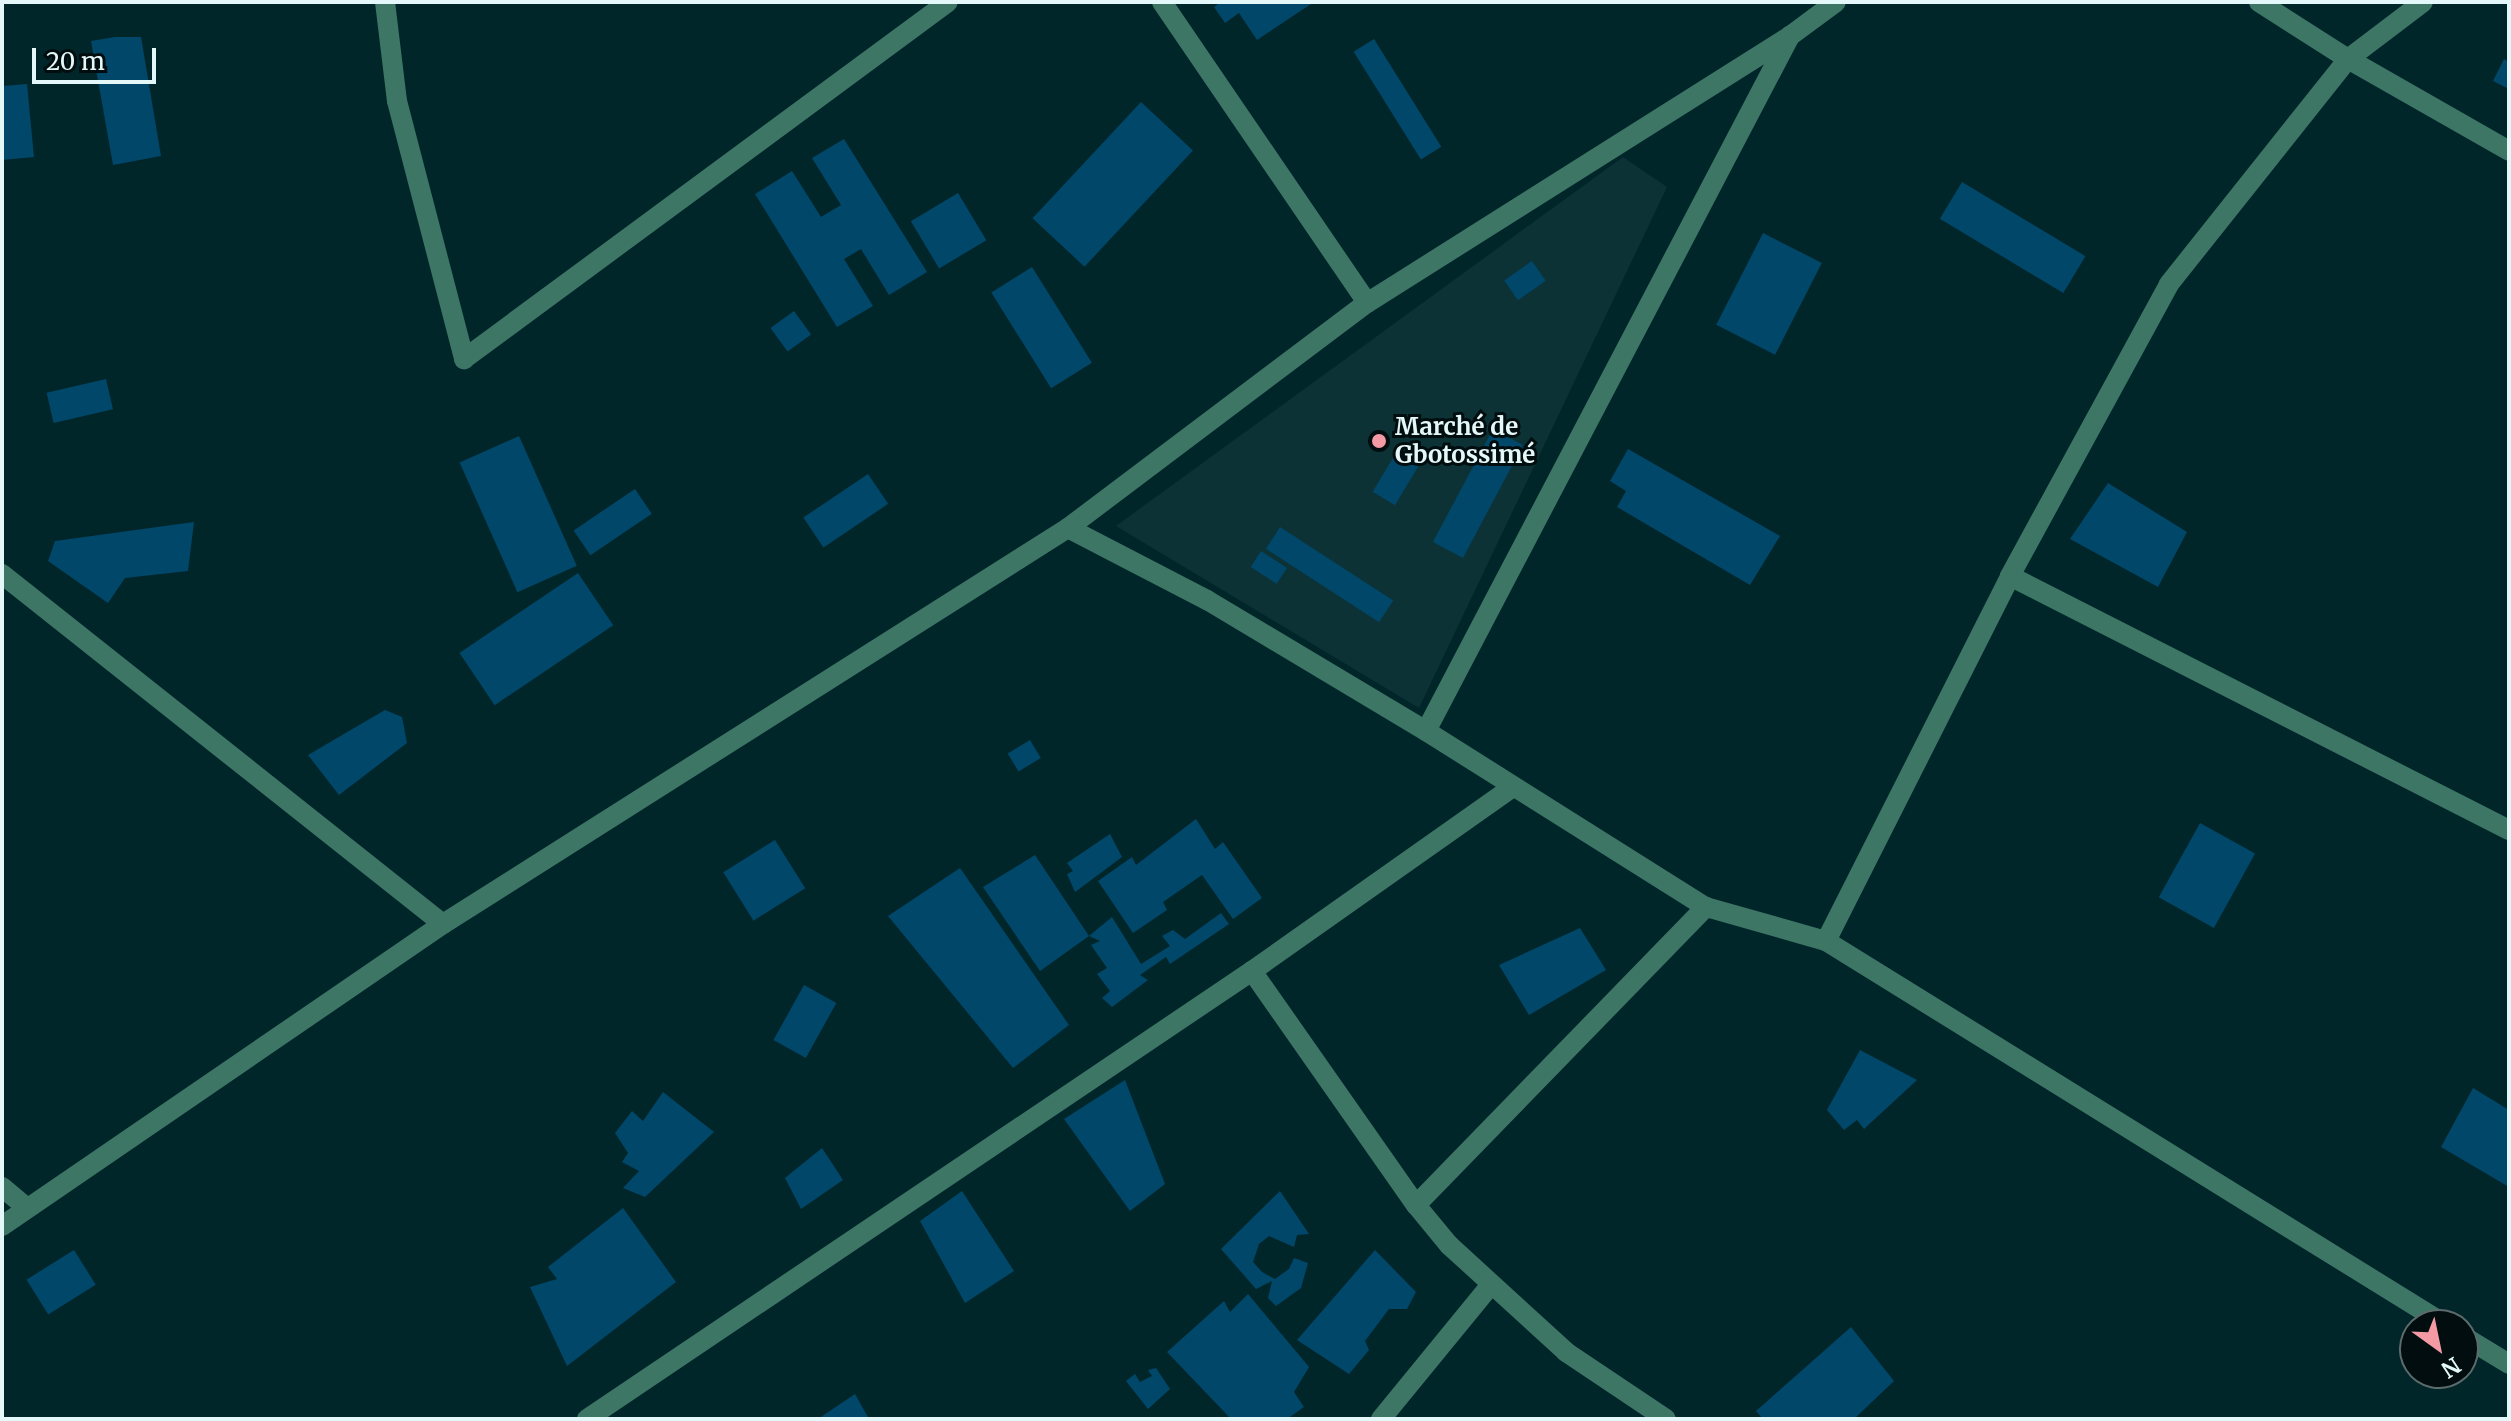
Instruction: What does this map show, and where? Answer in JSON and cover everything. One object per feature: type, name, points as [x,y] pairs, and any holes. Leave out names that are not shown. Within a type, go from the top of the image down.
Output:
[{"type":"street","points":[[385,2],[397,101],[464,359],[948,2]]},
{"type":"street","points":[[1162,2],[1367,303]]},
{"type":"street","points":[[2,1226],[443,924],[1068,528],[1367,303],[1790,36],[1836,2]]},
{"type":"street","points":[[2259,2],[2348,59],[2509,151]]},
{"type":"street","points":[[1826,941],[2010,576],[2169,284],[2348,59],[2423,2]]},
{"type":"street","points":[[1426,731],[1790,36]]},
{"type":"street","points":[[1068,528],[1207,600],[1426,731],[1511,788],[1706,907],[1826,941],[2420,1309]]},
{"type":"street","points":[[2,574],[443,924]]},
{"type":"street","points":[[2010,576],[2509,830]]},
{"type":"street","points":[[587,1419],[1252,971],[1511,788]]},
{"type":"street","points":[[1416,1205],[1706,907]]},
{"type":"street","points":[[1252,971],[1416,1205],[1449,1245],[1490,1286],[1566,1352],[1666,1419]]},
{"type":"street","points":[[2,1187],[27,1208]]},
{"type":"street","points":[[1381,1419],[1490,1286]]},
{"type":"street","points":[[2479,1346],[2509,1364]]},
{"type":"shaded area","name":"Marché de Gbotossimé","points":[[1623,157],[1667,187],[1419,708],[1116,526]]},
{"type":"building","points":[[1221,2],[1314,2],[1257,40],[1239,13],[1225,23],[1214,7]]},
{"type":"building","points":[[141,37],[161,156],[113,165],[91,41]]},
{"type":"building","points":[[1374,39],[1441,147],[1421,159],[1354,52]]},
{"type":"building","points":[[2504,59],[2509,62],[2509,89],[2493,81]]},
{"type":"building","points":[[27,84],[34,157],[2,160],[2,86]]},
{"type":"building","points":[[1141,102],[1193,150],[1084,267],[1033,218]]},
{"type":"building","points":[[844,139],[927,272],[889,295],[861,249],[844,259],[873,306],[837,327],[755,194],[792,171],[821,217],[841,205],[812,158]]},
{"type":"building","points":[[1962,182],[2085,256],[2063,293],[1940,219]]},
{"type":"building","points":[[958,193],[986,240],[939,268],[911,221]]},
{"type":"building","points":[[1763,233],[1822,263],[1775,355],[1716,325]]},
{"type":"building","points":[[1532,261],[1546,281],[1518,300],[1504,281]]},
{"type":"building","points":[[1032,267],[1092,363],[1051,388],[991,292]]},
{"type":"building","points":[[794,311],[811,334],[788,352],[771,328]]},
{"type":"building","points":[[106,379],[113,409],[54,423],[47,393]]},
{"type":"building","points":[[1493,429],[1523,445],[1463,558],[1433,542]]},
{"type":"building","points":[[519,436],[577,566],[517,592],[460,462]]},
{"type":"building","points":[[1402,443],[1424,456],[1395,505],[1373,492]]},
{"type":"building","points":[[1628,449],[1780,536],[1750,585],[1617,507],[1626,491],[1610,481]]},
{"type":"building","points":[[868,474],[888,504],[823,547],[803,518]]},
{"type":"building","points":[[2108,483],[2187,532],[2158,587],[2070,539]]},
{"type":"building","points":[[635,489],[652,514],[590,555],[574,530]]},
{"type":"building","points":[[194,522],[188,571],[125,578],[108,603],[48,561],[55,541]]},
{"type":"building","points":[[1280,527],[1393,601],[1379,622],[1266,549]]},
{"type":"building","points":[[1261,551],[1287,568],[1277,584],[1251,567]]},
{"type":"building","points":[[578,573],[613,625],[495,705],[459,653]]},
{"type":"building","points":[[385,710],[402,717],[407,743],[339,795],[308,755]]},
{"type":"building","points":[[1030,740],[1041,758],[1019,771],[1008,753]]},
{"type":"building","points":[[1196,819],[1215,849],[1223,842],[1262,898],[1233,919],[1202,875],[1163,902],[1167,910],[1133,933],[1098,881],[1132,857],[1136,865]]},
{"type":"building","points":[[2200,823],[2255,854],[2214,928],[2159,897]]},
{"type":"building","points":[[1110,834],[1122,857],[1075,892],[1067,874],[1073,871],[1067,863]]},
{"type":"building","points":[[775,840],[805,888],[753,921],[723,872]]},
{"type":"building","points":[[1035,855],[1089,936],[1040,971],[983,887]]},
{"type":"building","points":[[960,868],[1069,1025],[1013,1068],[888,916]]},
{"type":"building","points":[[1221,913],[1229,924],[1170,964],[1166,957],[1140,975],[1148,980],[1112,1007],[1102,998],[1110,991],[1097,974],[1107,968],[1091,945],[1100,941],[1089,936],[1112,917],[1141,964],[1170,946],[1162,936],[1173,930],[1185,939]]},
{"type":"building","points":[[1580,928],[1606,970],[1529,1015],[1499,965]]},
{"type":"building","points":[[804,985],[836,1003],[806,1058],[773,1040]]},
{"type":"building","points":[[1860,1050],[1917,1080],[1864,1129],[1857,1120],[1844,1130],[1827,1110]]},
{"type":"building","points":[[1125,1080],[1165,1184],[1130,1211],[1064,1119]]},
{"type":"building","points":[[2473,1088],[2509,1110],[2509,1187],[2441,1147]]},
{"type":"building","points":[[663,1092],[714,1132],[645,1197],[623,1188],[639,1171],[622,1162],[628,1153],[615,1133],[632,1111],[643,1121]]},
{"type":"building","points":[[822,1148],[843,1180],[801,1209],[785,1178]]},
{"type":"building","points":[[962,1191],[1014,1271],[965,1303],[920,1221]]},
{"type":"building","points":[[1280,1191],[1309,1234],[1297,1235],[1294,1247],[1269,1236],[1259,1244],[1253,1262],[1262,1272],[1275,1279],[1289,1269],[1294,1258],[1308,1263],[1301,1288],[1276,1306],[1268,1298],[1272,1281],[1256,1289],[1221,1249]]},
{"type":"building","points":[[623,1208],[676,1282],[567,1366],[530,1287],[557,1279],[548,1267]]},
{"type":"building","points":[[74,1250],[96,1285],[48,1314],[27,1280]]},
{"type":"building","points":[[1375,1250],[1416,1292],[1407,1309],[1389,1309],[1365,1341],[1369,1350],[1349,1374],[1297,1340]]},
{"type":"building","points":[[1248,1294],[1309,1367],[1294,1392],[1304,1407],[1287,1419],[1231,1419],[1167,1352],[1224,1301],[1230,1312]]},
{"type":"building","points":[[1851,1327],[1894,1381],[1854,1419],[1763,1419],[1756,1411]]},
{"type":"building","points":[[1156,1368],[1170,1389],[1148,1409],[1126,1381],[1135,1374],[1140,1382],[1152,1376],[1148,1370]]},
{"type":"building","points":[[855,1394],[869,1419],[818,1419]]},
{"type":"place","name":"Marché de Gbotossimé","points":[[1379,441]]}]
